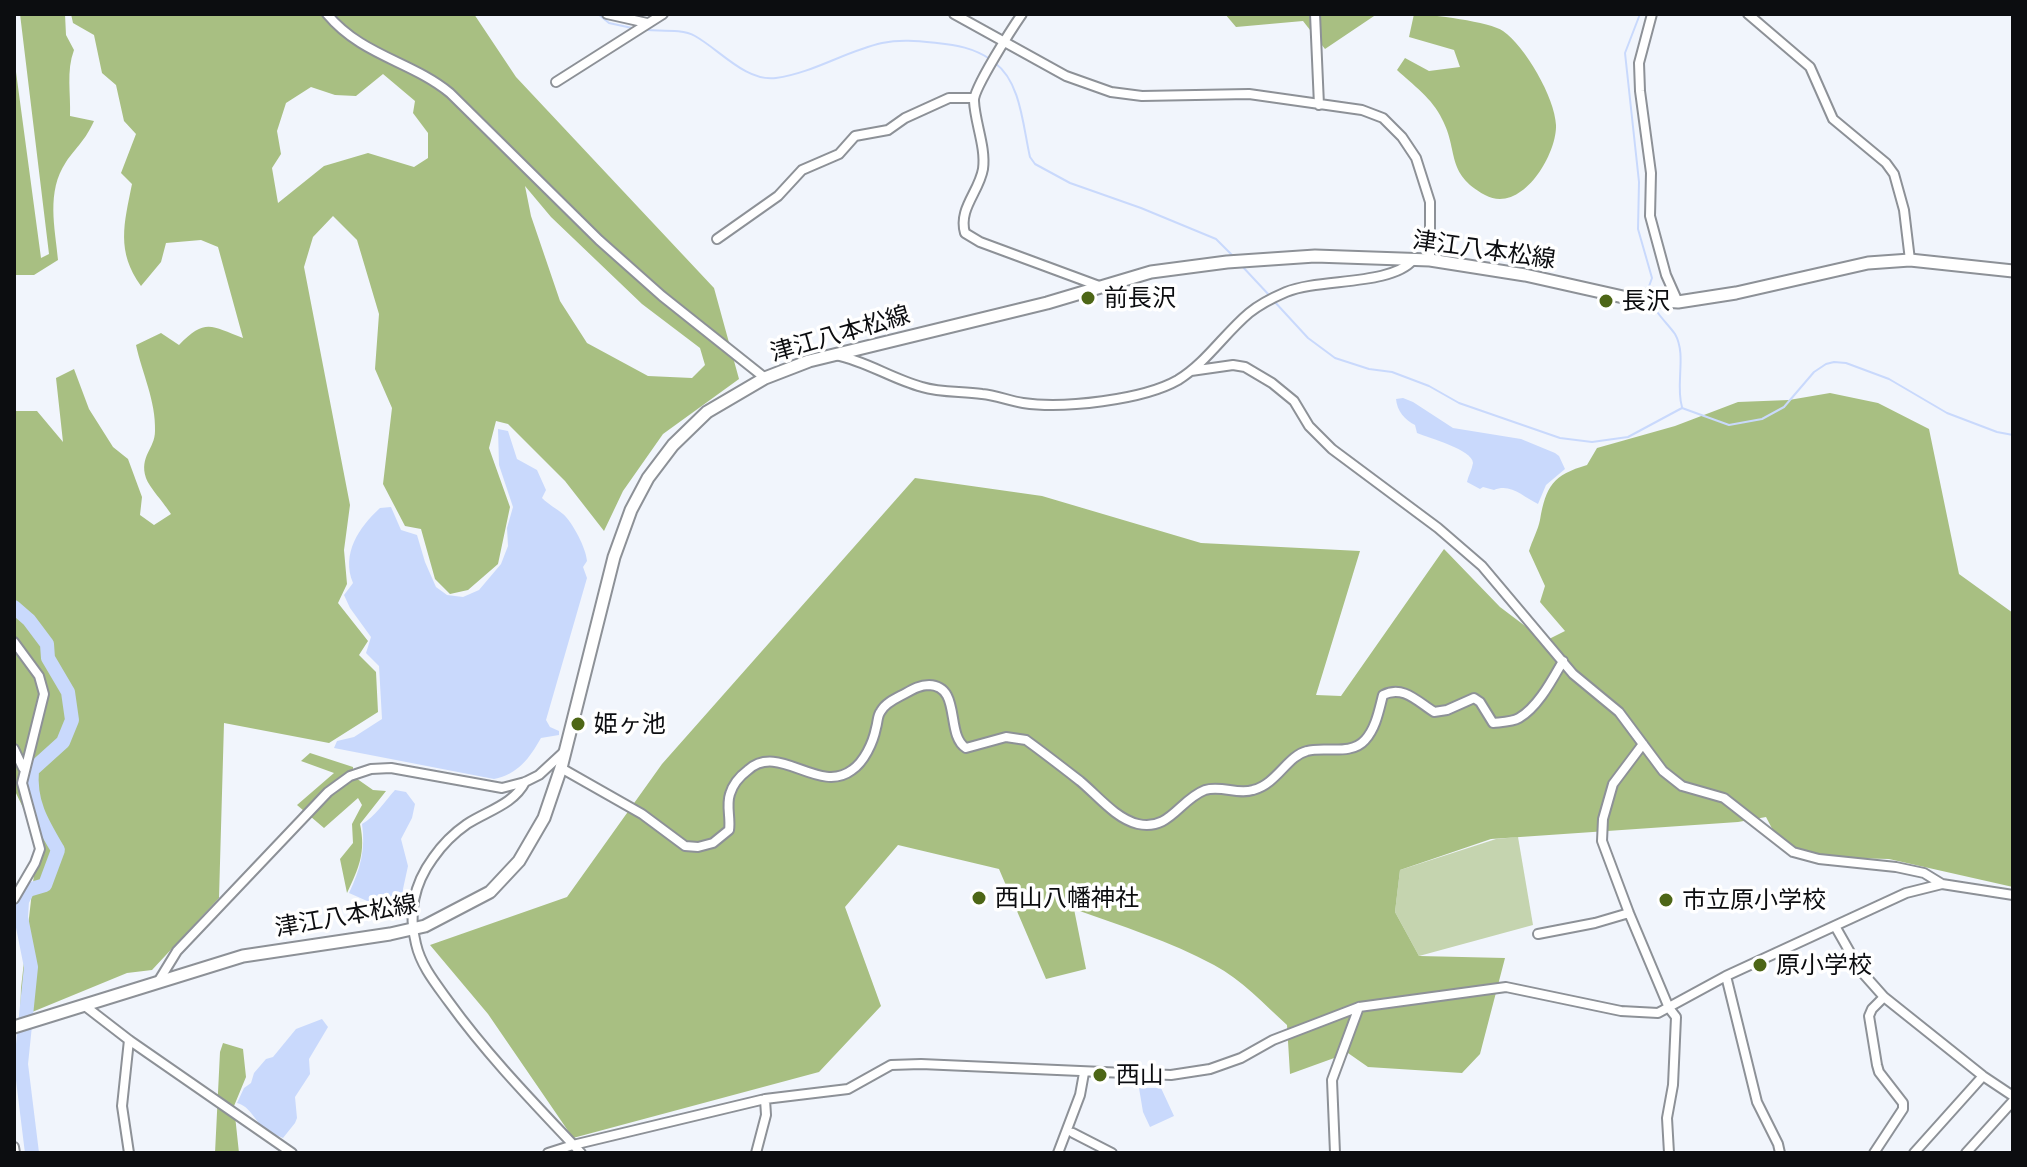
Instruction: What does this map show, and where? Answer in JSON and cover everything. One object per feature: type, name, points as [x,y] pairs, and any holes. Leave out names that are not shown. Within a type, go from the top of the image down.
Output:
[{"type":"main road","name":"津江八本松線","points":[[14,1027],[243,956],[412,929],[440,920],[490,892],[509,875],[541,825],[561,768],[614,557],[637,499],[673,445],[707,412],[765,378],[809,361],[1047,303],[1151,272],[1227,262],[1315,256],[1430,260],[1525,275],[1632,299],[1678,302],[1736,293],[1868,263],[1910,260],[2013,271]]},
{"type":"street","points":[[327,14],[340,30],[363,45],[437,82],[599,240],[662,296],[765,378]]},
{"type":"street","points":[[607,14],[648,23]]},
{"type":"street","points":[[556,82],[663,14]]},
{"type":"street","points":[[954,14],[1066,76],[1129,95],[1199,97],[1249,94],[1375,114],[1393,126],[1416,158],[1430,202],[1430,260]]},
{"type":"street","points":[[1022,14],[973,98],[984,165],[979,184],[964,214],[965,233],[980,242],[1099,286]]},
{"type":"street","points":[[1315,14],[1319,105]]},
{"type":"street","points":[[1652,14],[1639,63],[1651,173],[1650,216],[1678,302]]},
{"type":"street","points":[[1748,14],[1810,67],[1833,119],[1886,163],[1894,174],[1904,210],[1910,260]]},
{"type":"street","points":[[717,239],[778,196],[802,170],[839,154],[855,136],[888,130],[905,118],[949,98],[973,98]]},
{"type":"street","points":[[836,355],[852,358],[922,388],[994,395],[1025,403],[1071,403],[1144,395],[1191,371],[1264,302],[1290,290],[1391,274],[1413,260]]},
{"type":"street","points":[[1191,371],[1233,365],[1245,367],[1294,401],[1309,426],[1332,449],[1472,556],[1573,674],[1619,712],[1663,771],[1682,786],[1724,798],[1793,852],[1819,859],[1896,867],[1924,873],[1942,884],[2013,895]]},
{"type":"street","points":[[14,642],[43,685],[44,694],[22,783],[40,849],[14,899]]},
{"type":"street","points":[[561,768],[642,814],[685,846],[698,847],[713,843],[729,830],[730,794],[740,776],[756,763],[772,760],[829,776],[843,775],[855,769],[871,745],[883,707],[917,687],[929,685],[938,687],[946,694],[951,705],[956,738],[966,748],[1006,737],[1026,740],[1125,819],[1147,826],[1160,825],[1191,798],[1207,789],[1256,790],[1272,781],[1299,754],[1308,750],[1359,745],[1376,721],[1383,695],[1392,691],[1404,692],[1434,712],[1447,710],[1474,698],[1493,723],[1509,721],[1520,718],[1534,703],[1563,661]]},
{"type":"street","points":[[1643,744],[1613,784],[1601,831],[1610,865],[1629,913],[1669,1008],[1676,1017],[1673,1085],[1667,1118],[1669,1153]]},
{"type":"street","points":[[14,749],[23,769]]},
{"type":"street","points":[[158,982],[177,951],[328,792],[350,776],[371,769],[391,768],[502,788],[539,775],[565,750]]},
{"type":"street","points":[[525,782],[519,793],[449,839],[432,860],[413,897],[412,929],[428,973],[472,1033],[581,1153]]},
{"type":"street","points":[[548,1153],[765,1099],[848,1089],[891,1065],[1002,1066],[1084,1073],[1171,1075],[1210,1069],[1241,1058],[1273,1040],[1359,1007],[1506,987],[1643,1014],[1658,1013],[1726,976],[1906,893],[1942,884]]},
{"type":"street","points":[[1538,934],[1629,913]]},
{"type":"street","points":[[1835,926],[1860,970],[1884,997],[2013,1098],[1966,1153]]},
{"type":"street","points":[[1726,976],[1757,1102],[1780,1153]]},
{"type":"street","points":[[1874,1153],[1903,1109],[1903,1103],[1877,1065],[1869,1016],[1884,997]]},
{"type":"street","points":[[85,1006],[292,1153]]},
{"type":"street","points":[[1335,1153],[1332,1080],[1359,1007]]},
{"type":"street","points":[[129,1040],[122,1106],[129,1153]]},
{"type":"street","points":[[1058,1153],[1080,1095],[1084,1073]]},
{"type":"street","points":[[1914,1153],[1983,1076]]},
{"type":"street","points":[[756,1153],[766,1115],[765,1099]]},
{"type":"street","points":[[1073,1133],[1112,1153]]},
{"type":"street","points":[[14,1147],[15,1153]]},
{"type":"green space","points":[[20,14],[65,14],[66,35],[74,50],[69,74],[70,116],[94,121],[66,162],[56,185],[53,210],[58,260],[34,275],[14,275],[14,57],[41,258],[49,254]]},
{"type":"green space","points":[[71,14],[474,14],[516,77],[714,288],[739,379],[663,434],[623,491],[604,531],[565,481],[508,424],[496,421],[489,448],[510,507],[498,564],[468,590],[450,594],[435,579],[421,529],[405,526],[383,484],[392,408],[375,369],[379,314],[357,240],[333,216],[313,237],[304,267],[350,505],[344,550],[347,584],[338,603],[368,641],[359,655],[376,672],[378,712],[329,743],[224,723],[219,898],[152,970],[127,973],[20,1017],[38,839],[14,789],[14,411],[37,411],[63,442],[56,378],[74,369],[89,409],[113,447],[128,459],[142,497],[140,515],[154,525],[171,514],[148,482],[144,470],[154,437],[155,420],[136,345],[161,333],[179,345],[196,331],[210,327],[243,338],[218,247],[201,240],[166,243],[161,262],[141,286],[133,273],[124,237],[132,184],[121,173],[136,134],[124,121],[116,85],[102,73],[94,35],[73,23]],"holes":[[[383,74],[415,101],[413,113],[428,133],[428,158],[414,167],[368,153],[324,166],[278,203],[272,168],[281,154],[277,131],[286,103],[311,87],[335,95],[356,96]],[[525,186],[551,217],[642,304],[700,348],[705,365],[692,378],[648,376],[587,343],[560,301],[531,216]]]},
{"type":"green space","points":[[1225,14],[1377,14],[1325,49],[1303,21],[1236,27]]},
{"type":"green space","points":[[1414,14],[1460,19],[1503,31],[1520,48],[1537,74],[1554,114],[1555,137],[1543,166],[1524,190],[1498,199],[1472,187],[1458,170],[1438,112],[1422,92],[1397,70],[1405,58],[1429,71],[1460,67],[1454,50],[1409,37]]},
{"type":"green space","points":[[1830,393],[1878,403],[1929,429],[1959,574],[2013,613],[2013,887],[1889,859],[1812,857],[1779,842],[1766,817],[1738,822],[1491,839],[1400,870],[1395,912],[1419,956],[1505,958],[1480,1054],[1462,1073],[1368,1067],[1348,1053],[1290,1074],[1287,1025],[1243,985],[1214,965],[1163,941],[1074,909],[1086,969],[1046,979],[999,869],[898,845],[845,907],[881,1006],[819,1072],[573,1138],[488,1014],[430,945],[567,897],[662,764],[915,478],[1042,496],[1201,543],[1360,551],[1316,695],[1341,696],[1444,549],[1500,607],[1545,641],[1565,631],[1540,602],[1545,586],[1529,551],[1549,490],[1566,473],[1587,465],[1597,448],[1675,426],[1738,402],[1789,400]]},
{"type":"green space","points":[[310,753],[353,767],[353,776],[373,790],[386,791],[360,824],[360,860],[347,893],[340,859],[353,843],[352,824],[362,805],[358,798],[324,828],[297,805],[334,773],[301,761]]},
{"type":"green space","points":[[1518,837],[1533,925],[1419,956],[1395,912],[1400,870],[1496,839]]},
{"type":"green space","points":[[223,1043],[243,1049],[246,1077],[234,1106],[239,1153],[215,1153]]},
{"type":"water","points":[[1403,398],[1453,428],[1521,439],[1555,453],[1565,469],[1546,485],[1538,504],[1506,488],[1480,489],[1467,482],[1473,463],[1471,458],[1458,449],[1417,433],[1415,425],[1405,418],[1398,407],[1396,399]]},
{"type":"water","name":"姫ヶ池","points":[[498,429],[508,431],[517,459],[537,470],[546,490],[542,498],[567,518],[587,561],[583,567],[587,578],[546,720],[550,727],[559,731],[559,735],[541,738],[522,764],[494,779],[334,748],[337,741],[354,737],[382,719],[379,666],[366,653],[371,637],[344,595],[353,583],[349,562],[359,532],[380,508],[391,507],[401,530],[417,535],[436,587],[447,595],[463,597],[479,590],[501,564],[508,546],[507,528],[513,507],[499,465]]},
{"type":"water","points":[[395,790],[406,792],[415,804],[412,818],[401,839],[408,866],[401,916],[349,893],[361,859],[362,824]]},
{"type":"water","points":[[322,1019],[328,1027],[309,1059],[310,1074],[295,1097],[295,1123],[283,1138],[269,1133],[246,1107],[237,1103],[254,1073],[266,1059],[273,1057],[296,1029]]},
{"type":"water","points":[[1139,1088],[1161,1088],[1174,1116],[1150,1127],[1143,1112]]},
{"type":"waterway","points":[[598,14],[609,23],[632,28]]},
{"type":"waterway","points":[[1640,14],[1625,53],[1639,182],[1638,229],[1652,278],[1648,289]]},
{"type":"waterway","points":[[647,30],[690,34],[744,70],[765,78],[790,75],[869,47],[896,41],[958,46],[990,59]]},
{"type":"waterway","points":[[995,63],[1004,71],[1016,93],[1030,157],[1035,164],[1070,183],[1216,239],[1234,257]]},
{"type":"waterway","points":[[1241,265],[1269,295]]},
{"type":"waterway","points":[[1273,300],[1308,338],[1335,358],[1369,369],[1392,372],[1429,386],[1459,403],[1560,438],[1592,442],[1628,437],[1682,408],[1729,425],[1762,419],[1784,407],[1814,372],[1834,362],[1846,363],[1889,379],[1947,413],[2013,435]]},
{"type":"waterway","points":[[1658,313],[1678,342],[1682,407]]},
{"type":"waterway","points":[[14,607],[29,620],[47,644],[48,658],[68,692],[72,720],[63,742],[32,770],[35,802],[58,850],[45,885],[28,890],[22,901],[21,917],[31,967],[21,1064],[32,1153]]},
{"type":"place","name":"前長沢","points":[[1088,298]]},
{"type":"place","name":"長沢","points":[[1606,301]]},
{"type":"place","name":"姫ヶ池","points":[[578,724]]},
{"type":"place","name":"西山八幡神社","points":[[979,898]]},
{"type":"place","name":"市立原小学校","points":[[1666,900]]},
{"type":"place","name":"原小学校","points":[[1760,965]]},
{"type":"place","name":"西山","points":[[1100,1075]]}]
